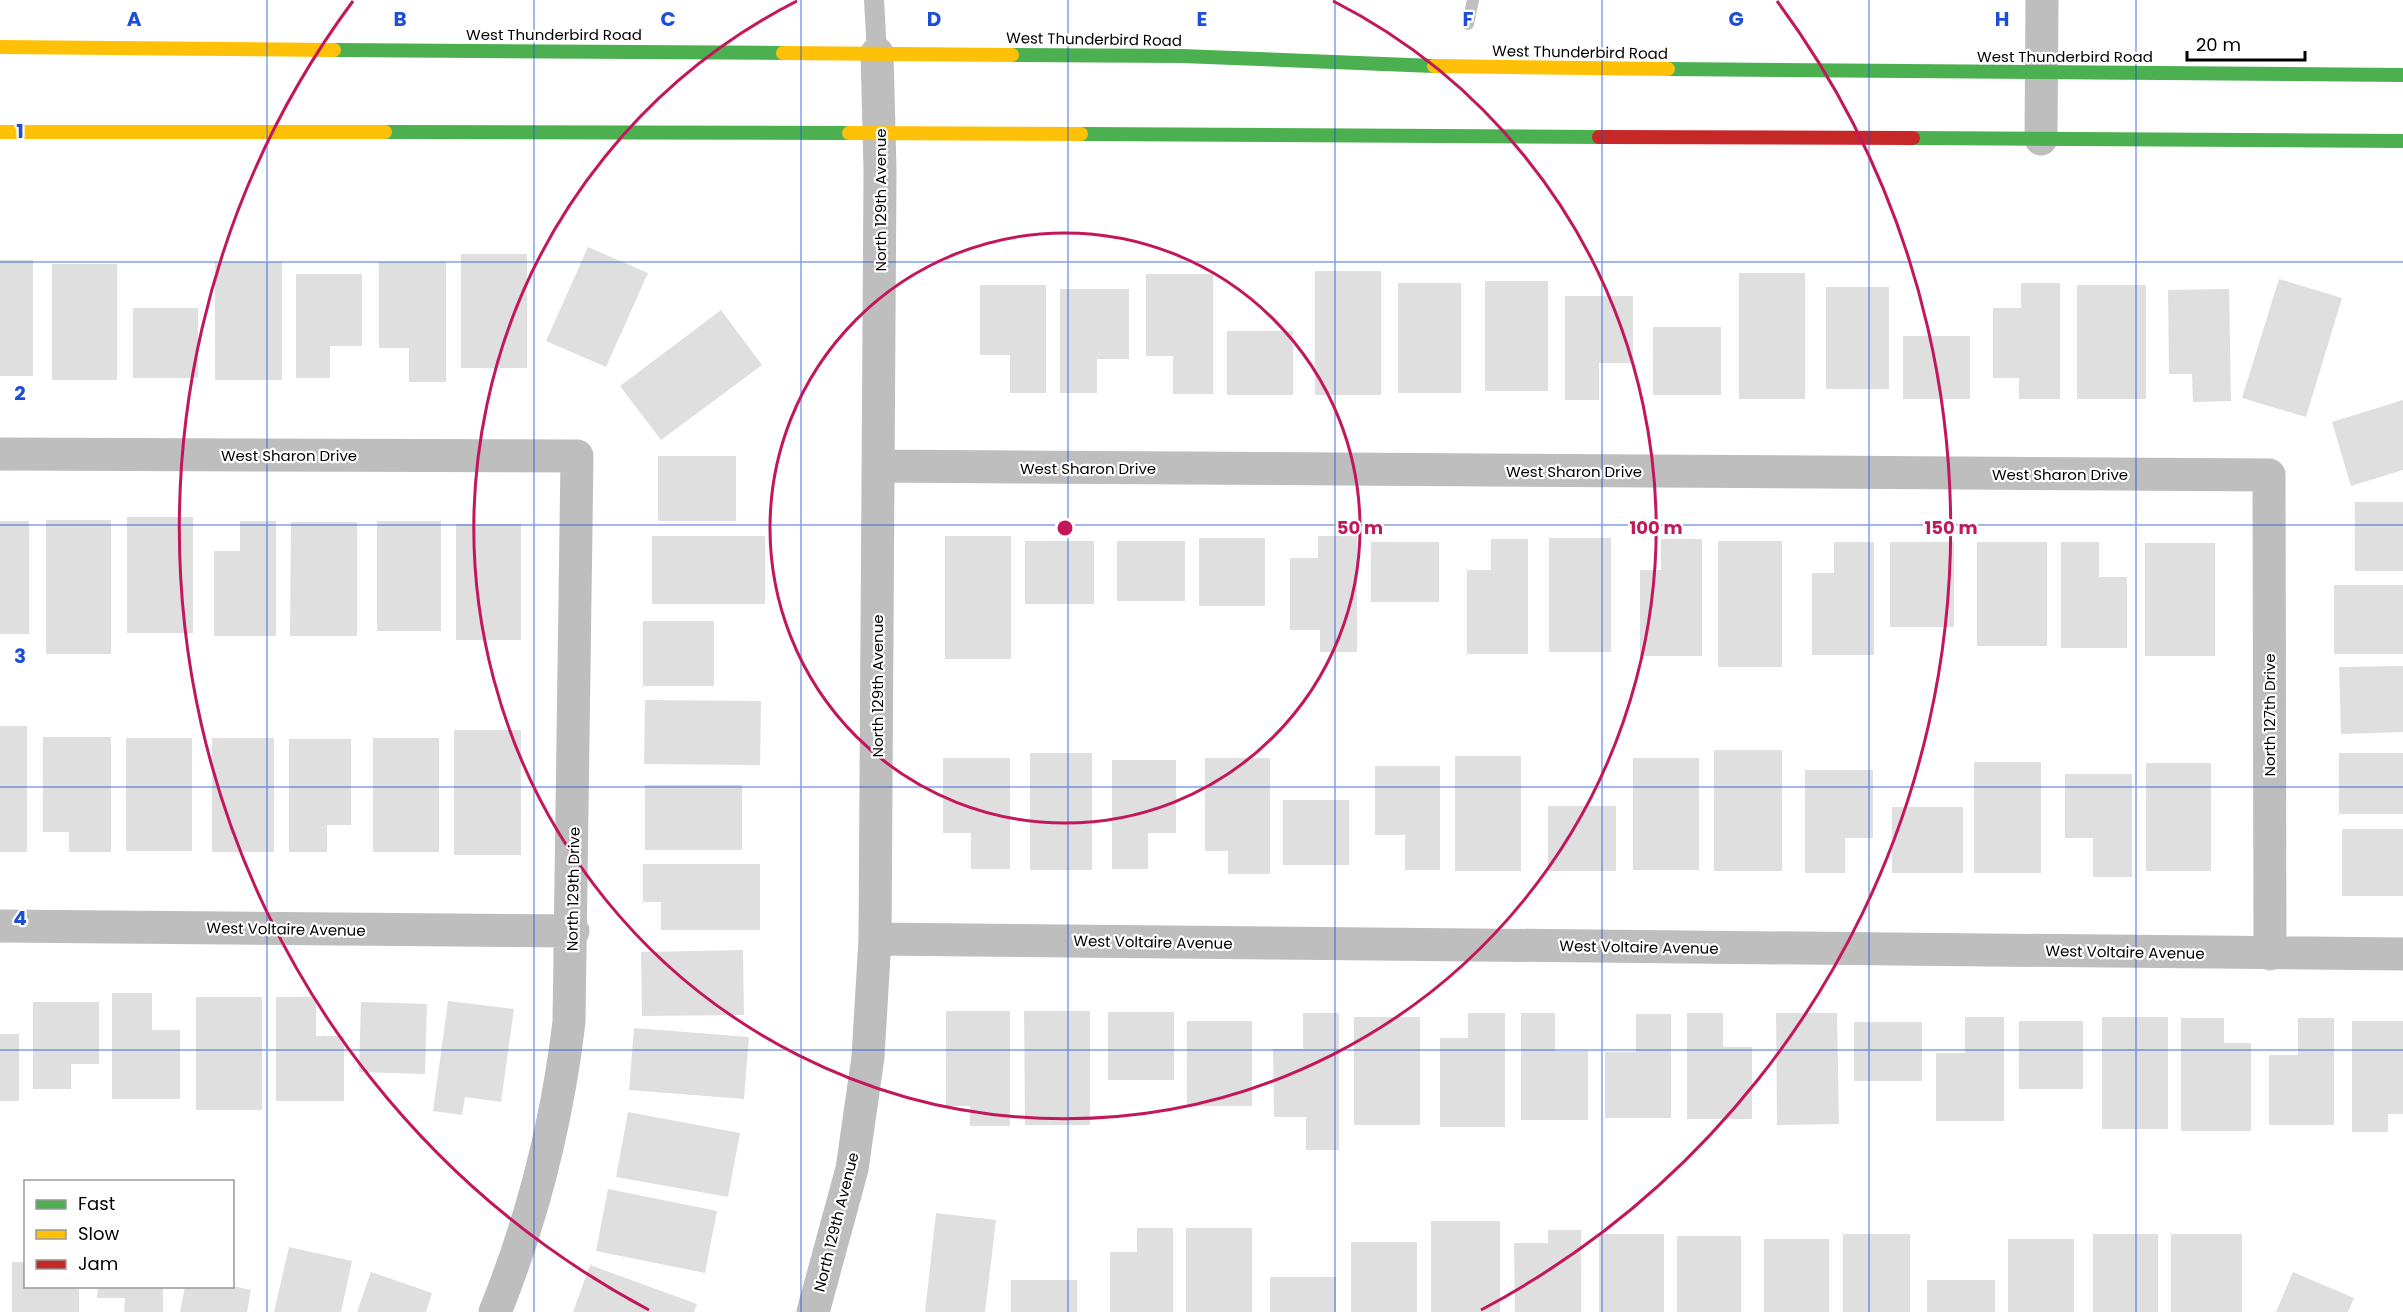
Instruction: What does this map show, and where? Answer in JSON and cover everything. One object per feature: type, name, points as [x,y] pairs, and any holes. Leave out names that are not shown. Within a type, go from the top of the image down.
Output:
[{"type":"main road","name":"West Thunderbird Road","points":[[0,47],[1182,56],[1500,68],[2403,75]]},
{"type":"main road","points":[[0,132],[880,133],[2403,141]]},
{"type":"street","points":[[2041,139],[2042,0]]},
{"type":"street","name":"North 129th Avenue","points":[[813,1312],[852,1169],[868,1057],[875,939],[880,133],[877,53]]},
{"type":"street","name":"West Sharon Drive","points":[[0,454],[577,456]]},
{"type":"street","name":"North 129th Drive","points":[[495,1312],[530,1218],[546,1158],[561,1087],[569,1022],[573,932],[577,456]]},
{"type":"street","name":"West Sharon Drive","points":[[879,466],[2269,475]]},
{"type":"street","name":"North 127th Drive","points":[[2269,475],[2270,954]]},
{"type":"street","name":"West Voltaire Avenue","points":[[0,926],[573,932]]},
{"type":"street","name":"West Voltaire Avenue","points":[[875,939],[2403,954]]},
{"type":"lane","points":[[874,0],[877,53]]},
{"type":"building","points":[[588,247],[648,273],[606,367],[546,341]]},
{"type":"building","points":[[461,254],[527,254],[527,368],[461,368]]},
{"type":"building","points":[[0,260],[33,260],[33,376],[0,376]]},
{"type":"building","points":[[215,262],[282,262],[282,380],[215,380]]},
{"type":"building","points":[[379,262],[446,262],[446,382],[409,382],[409,348],[379,348]]},
{"type":"building","points":[[52,264],[117,264],[117,380],[52,380]]},
{"type":"building","points":[[1315,271],[1381,271],[1381,395],[1315,395]]},
{"type":"building","points":[[1739,273],[1805,273],[1805,399],[1739,399]]},
{"type":"building","points":[[296,274],[362,274],[362,346],[330,346],[330,378],[296,378]]},
{"type":"building","points":[[1146,274],[1213,274],[1213,394],[1173,394],[1173,356],[1146,356]]},
{"type":"building","points":[[2279,279],[2342,298],[2306,417],[2242,398]]},
{"type":"building","points":[[1485,281],[1548,281],[1548,391],[1485,391]]},
{"type":"building","points":[[1398,283],[1461,283],[1461,393],[1398,393]]},
{"type":"building","points":[[2021,283],[2060,283],[2060,399],[2019,399],[2019,378],[1993,378],[1993,308],[2021,308]]},
{"type":"building","points":[[980,285],[1046,285],[1046,393],[1010,393],[1010,355],[980,355]]},
{"type":"building","points":[[2077,285],[2146,285],[2146,399],[2077,399]]},
{"type":"building","points":[[1826,287],[1889,287],[1889,389],[1826,389]]},
{"type":"building","points":[[1060,289],[1129,289],[1129,359],[1097,359],[1097,393],[1060,393]]},
{"type":"building","points":[[2229,289],[2231,401],[2193,402],[2192,374],[2169,374],[2168,290]]},
{"type":"building","points":[[1565,296],[1633,296],[1633,363],[1599,363],[1599,400],[1565,400]]},
{"type":"building","points":[[133,308],[198,308],[198,378],[133,378]]},
{"type":"building","points":[[721,310],[762,365],[661,440],[620,386]]},
{"type":"building","points":[[1653,327],[1721,327],[1721,395],[1653,395]]},
{"type":"building","points":[[1227,331],[1293,331],[1293,395],[1227,395]]},
{"type":"building","points":[[1903,336],[1970,336],[1970,399],[1903,399]]},
{"type":"building","points":[[2403,400],[2403,470],[2351,486],[2332,422]]},
{"type":"building","points":[[658,456],[736,456],[736,521],[658,521]]},
{"type":"building","points":[[2355,502],[2403,502],[2403,571],[2355,571]]},
{"type":"building","points":[[127,517],[193,517],[193,633],[127,633]]},
{"type":"building","points":[[46,520],[111,520],[111,654],[46,654]]},
{"type":"building","points":[[0,521],[29,521],[29,634],[0,634]]},
{"type":"building","points":[[240,521],[276,521],[276,636],[214,636],[214,551],[240,551]]},
{"type":"building","points":[[377,521],[441,521],[441,631],[377,631]]},
{"type":"building","points":[[291,522],[357,522],[357,636],[290,636]]},
{"type":"building","points":[[456,524],[521,524],[521,640],[456,640]]},
{"type":"building","points":[[652,536],[765,536],[765,604],[652,604]]},
{"type":"building","points":[[945,536],[1011,536],[1011,659],[945,659]]},
{"type":"building","points":[[1318,536],[1357,536],[1357,652],[1320,652],[1320,630],[1290,630],[1290,558],[1318,558]]},
{"type":"building","points":[[1199,538],[1265,538],[1265,606],[1199,606]]},
{"type":"building","points":[[1549,538],[1611,538],[1611,652],[1549,652]]},
{"type":"building","points":[[1491,539],[1528,539],[1528,654],[1467,654],[1467,570],[1491,570]]},
{"type":"building","points":[[1661,539],[1702,539],[1702,656],[1640,656],[1640,570],[1661,570]]},
{"type":"building","points":[[1025,541],[1094,541],[1094,604],[1025,604]]},
{"type":"building","points":[[1117,541],[1185,541],[1185,601],[1117,601]]},
{"type":"building","points":[[1718,541],[1782,541],[1782,667],[1718,667]]},
{"type":"building","points":[[1371,542],[1439,542],[1439,602],[1371,602]]},
{"type":"building","points":[[1834,542],[1874,542],[1874,655],[1812,655],[1812,573],[1834,573]]},
{"type":"building","points":[[1890,542],[1954,542],[1954,627],[1890,627]]},
{"type":"building","points":[[1977,542],[2047,542],[2047,646],[1977,646]]},
{"type":"building","points":[[2061,542],[2099,542],[2099,577],[2127,577],[2127,648],[2061,648]]},
{"type":"building","points":[[2145,543],[2215,543],[2215,656],[2145,656]]},
{"type":"building","points":[[2334,585],[2403,585],[2403,654],[2334,654]]},
{"type":"building","points":[[643,621],[714,621],[714,686],[643,686]]},
{"type":"building","points":[[2403,666],[2403,732],[2341,734],[2339,667]]},
{"type":"building","points":[[645,700],[761,701],[760,765],[644,764]]},
{"type":"building","points":[[0,726],[27,726],[27,852],[0,852]]},
{"type":"building","points":[[454,730],[521,730],[521,855],[454,855]]},
{"type":"building","points":[[43,737],[111,737],[111,852],[69,852],[69,832],[43,832]]},
{"type":"building","points":[[126,738],[192,738],[192,851],[126,851]]},
{"type":"building","points":[[212,738],[274,738],[274,852],[212,852]]},
{"type":"building","points":[[373,738],[439,738],[439,852],[373,852]]},
{"type":"building","points":[[289,739],[351,739],[351,825],[327,825],[327,852],[289,852]]},
{"type":"building","points":[[1714,750],[1782,750],[1782,871],[1714,871]]},
{"type":"building","points":[[1030,753],[1092,753],[1092,870],[1030,870]]},
{"type":"building","points":[[2339,753],[2403,753],[2403,814],[2339,814]]},
{"type":"building","points":[[1455,756],[1521,756],[1521,871],[1455,871]]},
{"type":"building","points":[[943,758],[1010,758],[1010,869],[971,869],[971,833],[943,833]]},
{"type":"building","points":[[1205,758],[1270,758],[1270,874],[1228,874],[1228,851],[1205,851]]},
{"type":"building","points":[[1633,758],[1699,758],[1699,870],[1633,870]]},
{"type":"building","points":[[1112,760],[1176,760],[1176,833],[1148,833],[1148,869],[1112,869]]},
{"type":"building","points":[[1974,762],[2041,762],[2041,873],[1974,873]]},
{"type":"building","points":[[2146,763],[2211,763],[2211,871],[2146,871]]},
{"type":"building","points":[[1375,766],[1440,766],[1440,870],[1405,870],[1405,835],[1375,835]]},
{"type":"building","points":[[1805,770],[1873,770],[1873,838],[1845,838],[1845,873],[1805,873]]},
{"type":"building","points":[[2065,774],[2132,774],[2132,877],[2093,877],[2093,838],[2065,838]]},
{"type":"building","points":[[645,785],[742,785],[742,850],[645,850]]},
{"type":"building","points":[[1283,800],[1349,800],[1349,865],[1283,865]]},
{"type":"building","points":[[1548,806],[1616,806],[1616,871],[1548,871]]},
{"type":"building","points":[[1892,807],[1963,807],[1963,873],[1892,873]]},
{"type":"building","points":[[2342,829],[2403,829],[2403,896],[2342,896]]},
{"type":"building","points":[[643,864],[760,864],[760,930],[661,930],[661,902],[643,902]]},
{"type":"building","points":[[743,950],[744,1015],[642,1016],[641,952]]},
{"type":"building","points":[[112,993],[152,993],[152,1030],[180,1030],[180,1099],[112,1099]]},
{"type":"building","points":[[196,997],[262,997],[262,1110],[196,1110]]},
{"type":"building","points":[[276,997],[316,997],[316,1036],[344,1036],[344,1101],[276,1101]]},
{"type":"building","points":[[448,1001],[514,1009],[501,1102],[465,1097],[462,1115],[433,1111]]},
{"type":"building","points":[[33,1002],[99,1002],[99,1064],[71,1064],[71,1089],[33,1089]]},
{"type":"building","points":[[361,1002],[427,1004],[425,1074],[359,1072]]},
{"type":"building","points":[[946,1011],[1010,1011],[1010,1126],[970,1126],[970,1106],[946,1106]]},
{"type":"building","points":[[1024,1011],[1090,1011],[1090,1125],[1025,1125]]},
{"type":"building","points":[[1108,1012],[1174,1012],[1174,1080],[1108,1080]]},
{"type":"building","points":[[1303,1013],[1339,1013],[1339,1150],[1306,1150],[1306,1117],[1274,1117],[1273,1049],[1303,1049]]},
{"type":"building","points":[[1468,1013],[1505,1013],[1505,1127],[1440,1127],[1440,1038],[1468,1038]]},
{"type":"building","points":[[1521,1013],[1555,1013],[1555,1051],[1588,1051],[1588,1120],[1521,1120]]},
{"type":"building","points":[[1687,1013],[1723,1013],[1723,1047],[1752,1047],[1752,1119],[1687,1119]]},
{"type":"building","points":[[1776,1013],[1837,1013],[1839,1124],[1777,1125]]},
{"type":"building","points":[[1636,1014],[1671,1014],[1671,1118],[1605,1118],[1605,1052],[1636,1052]]},
{"type":"building","points":[[1354,1017],[1420,1017],[1420,1125],[1354,1125]]},
{"type":"building","points":[[1965,1017],[2004,1017],[2004,1121],[1936,1121],[1936,1053],[1965,1053]]},
{"type":"building","points":[[2102,1017],[2168,1017],[2168,1129],[2102,1129]]},
{"type":"building","points":[[2181,1018],[2224,1018],[2224,1043],[2251,1043],[2251,1131],[2181,1131]]},
{"type":"building","points":[[2298,1018],[2334,1018],[2334,1125],[2269,1125],[2269,1055],[2298,1055]]},
{"type":"building","points":[[1187,1021],[1252,1021],[1252,1106],[1187,1106]]},
{"type":"building","points":[[2019,1021],[2083,1021],[2083,1089],[2019,1089]]},
{"type":"building","points":[[2352,1021],[2403,1021],[2403,1114],[2388,1114],[2388,1132],[2352,1132]]},
{"type":"building","points":[[1854,1022],[1922,1022],[1922,1081],[1854,1081]]},
{"type":"building","points":[[634,1028],[749,1037],[744,1099],[629,1090]]},
{"type":"building","points":[[0,1034],[19,1034],[19,1101],[0,1101]]},
{"type":"building","points":[[628,1112],[740,1133],[728,1197],[616,1177]]},
{"type":"building","points":[[608,1189],[717,1211],[705,1273],[596,1251]]},
{"type":"building","points":[[936,1213],[996,1220],[985,1312],[925,1312]]},
{"type":"building","points":[[1431,1221],[1500,1221],[1500,1312],[1431,1312]]},
{"type":"building","points":[[1137,1228],[1173,1228],[1173,1312],[1110,1312],[1110,1252],[1137,1252]]},
{"type":"building","points":[[1186,1228],[1252,1228],[1252,1312],[1186,1312]]},
{"type":"building","points":[[1548,1230],[1581,1230],[1581,1312],[1515,1312],[1514,1243],[1548,1243]]},
{"type":"building","points":[[1599,1234],[1664,1234],[1664,1312],[1599,1312]]},
{"type":"building","points":[[1843,1234],[1910,1234],[1910,1312],[1843,1312]]},
{"type":"building","points":[[2093,1234],[2158,1234],[2158,1312],[2093,1312]]},
{"type":"building","points":[[2171,1234],[2242,1234],[2242,1312],[2171,1312]]},
{"type":"building","points":[[1677,1236],[1741,1236],[1741,1312],[1677,1312]]},
{"type":"building","points":[[1764,1239],[1829,1239],[1829,1312],[1764,1312]]},
{"type":"building","points":[[2008,1239],[2074,1239],[2074,1312],[2008,1312]]},
{"type":"building","points":[[1351,1242],[1417,1242],[1417,1312],[1351,1312]]},
{"type":"building","points":[[289,1247],[352,1261],[341,1312],[274,1312]]},
{"type":"building","points":[[12,1262],[24,1262],[24,1288],[79,1288],[79,1312],[12,1312]]},
{"type":"building","points":[[590,1265],[697,1304],[694,1312],[573,1312]]},
{"type":"building","points":[[371,1272],[432,1293],[426,1312],[357,1312]]},
{"type":"building","points":[[2293,1272],[2354,1298],[2348,1312],[2276,1312]]},
{"type":"building","points":[[1270,1277],[1336,1277],[1336,1312],[1270,1312]]},
{"type":"building","points":[[1011,1280],[1077,1280],[1077,1312],[1011,1312]]},
{"type":"building","points":[[1927,1280],[1995,1280],[1995,1312],[1927,1312]]},
{"type":"building","points":[[234,1286],[251,1290],[247,1312],[180,1312],[185,1288]]},
{"type":"building","points":[[98,1288],[163,1288],[163,1312],[124,1312],[125,1298],[97,1298]]},
{"type":"waterway","points":[[1468,24],[1473,0]]},
{"type":"traffic: fast","points":[[334,50],[783,53]]},
{"type":"traffic: fast","points":[[1012,55],[1182,56],[1434,66]]},
{"type":"traffic: fast","points":[[1668,69],[2403,75]]},
{"type":"traffic: fast","points":[[385,132],[849,133]]},
{"type":"traffic: fast","points":[[1081,134],[1599,137]]},
{"type":"traffic: fast","points":[[1913,138],[2403,141]]},
{"type":"traffic: slow","points":[[0,47],[334,50]]},
{"type":"traffic: slow","points":[[783,53],[1012,55]]},
{"type":"traffic: slow","points":[[1434,66],[1668,69]]},
{"type":"traffic: slow","points":[[0,132],[385,132]]},
{"type":"traffic: slow","points":[[849,133],[1081,134]]},
{"type":"traffic: jam","points":[[1599,137],[1913,138]]}]
